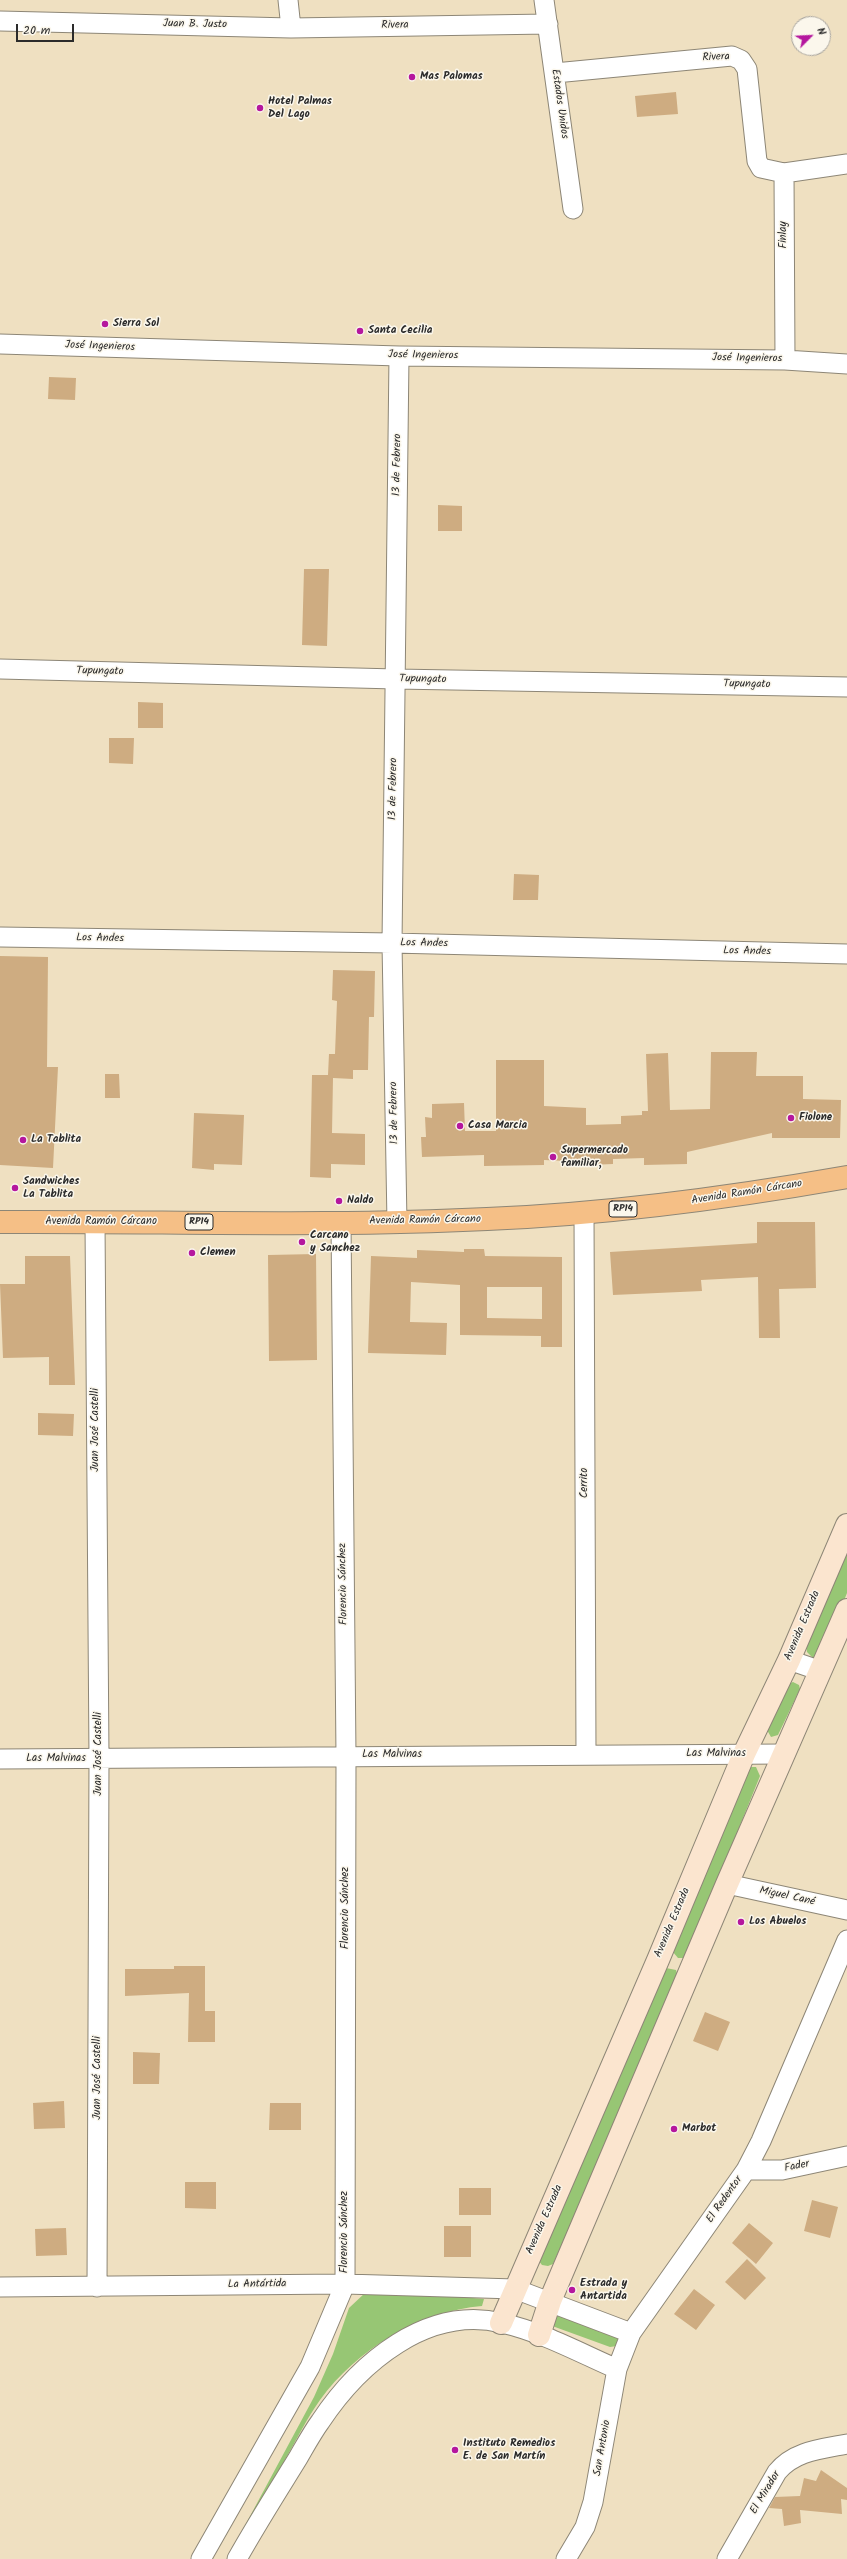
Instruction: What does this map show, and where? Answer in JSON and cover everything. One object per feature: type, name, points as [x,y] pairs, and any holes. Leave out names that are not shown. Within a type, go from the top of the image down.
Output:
[{"type":"main road","name":"Avenida Ramón Cárcano","points":[[0,1222],[397,1222],[489,1219],[584,1212],[720,1198],[847,1177]]},
{"type":"main road","name":"Avenida Estrada","points":[[501,2323],[658,1960],[744,1754],[789,1660],[847,1525]]},
{"type":"main road","points":[[539,2335],[550,2301],[727,1884],[847,1610]]},
{"type":"main road","points":[[658,1960],[690,1972]]},
{"type":"street","points":[[288,0],[291,28]]},
{"type":"street","name":"Estados Unidos","points":[[544,0],[574,209]]},
{"type":"street","name":"Juan B. Justo","points":[[0,21],[291,28]]},
{"type":"street","name":"Rivera","points":[[291,28],[548,24]]},
{"type":"street","name":"Rivera","points":[[555,72],[732,56],[741,60],[747,69],[757,161],[760,168],[784,174]]},
{"type":"street","points":[[784,174],[847,164]]},
{"type":"street","name":"Finlay","points":[[784,174],[785,360]]},
{"type":"street","name":"José Ingenieros","points":[[0,344],[399,356],[785,360],[847,364]]},
{"type":"street","name":"13 de Febrero","points":[[397,1222],[392,943],[399,356]]},
{"type":"street","name":"Tupungato","points":[[0,670],[847,687]]},
{"type":"street","name":"Los Andes","points":[[0,937],[392,943],[847,954]]},
{"type":"street","name":"Cerrito","points":[[584,1212],[586,1754]]},
{"type":"street","name":"Juan José Castelli","points":[[94,1222],[99,1759],[97,2287]]},
{"type":"street","name":"Florencio Sánchez","points":[[201,2559],[310,2367],[345,2284],[346,1756],[341,1222]]},
{"type":"street","points":[[789,1660],[821,1670]]},
{"type":"street","name":"Las Malvinas","points":[[0,1759],[586,1754],[784,1754]]},
{"type":"street","name":"Miguel Cané","points":[[727,1884],[847,1910]]},
{"type":"street","name":"El Redentor","points":[[631,2333],[746,2170],[761,2142],[847,1940]]},
{"type":"street","name":"Fader","points":[[746,2170],[782,2170],[847,2156]]},
{"type":"street","name":"La Antártida","points":[[0,2287],[345,2284],[515,2289]]},
{"type":"street","points":[[515,2289],[631,2333]]},
{"type":"street","points":[[237,2559],[320,2421],[351,2382],[383,2353],[411,2336],[434,2326],[461,2320],[501,2323],[539,2335],[617,2369]]},
{"type":"street","name":"San Antonio","points":[[566,2559],[585,2528],[594,2502],[617,2369],[631,2333]]},
{"type":"street","name":"El Mirador","points":[[727,2559],[777,2472],[786,2461],[797,2455],[847,2444]]},
{"type":"green space","points":[[847,1548],[847,1593],[823,1653],[813,1658],[807,1652],[806,1646]]},
{"type":"green space","points":[[793,1682],[799,1685],[800,1689],[778,1735],[771,1737],[767,1730],[788,1684]]},
{"type":"green space","points":[[749,1767],[756,1767],[760,1776],[688,1954],[684,1958],[678,1958],[673,1952]]},
{"type":"green space","points":[[666,1968],[676,1970],[679,1980],[553,2264],[548,2266],[542,2265],[538,2260]]},
{"type":"green space","points":[[381,2290],[484,2299],[482,2306],[459,2309],[436,2316],[391,2336],[352,2365],[335,2382],[311,2414],[230,2559],[227,2559],[314,2397],[333,2354],[349,2308],[366,2292]]},
{"type":"green space","points":[[557,2315],[615,2334],[619,2339],[617,2346],[610,2347],[553,2326]]},
{"type":"building","points":[[676,92],[678,114],[637,117],[635,96]]},
{"type":"building","points":[[49,377],[76,378],[75,400],[48,399]]},
{"type":"building","points":[[438,505],[462,506],[462,531],[438,531]]},
{"type":"building","points":[[304,569],[329,569],[327,646],[302,645]]},
{"type":"building","points":[[138,702],[163,703],[163,728],[138,728]]},
{"type":"building","points":[[109,738],[134,738],[133,764],[109,763]]},
{"type":"building","points":[[514,874],[539,875],[538,900],[513,900]]},
{"type":"building","points":[[0,956],[48,957],[47,1067],[58,1067],[53,1168],[0,1165]]},
{"type":"building","points":[[333,970],[375,971],[374,1017],[369,1017],[368,1070],[353,1070],[353,1079],[333,1078],[332,1133],[365,1134],[365,1165],[331,1164],[331,1178],[310,1177],[312,1075],[328,1075],[329,1054],[335,1054],[337,1001],[332,1000]]},
{"type":"building","points":[[711,1052],[757,1052],[756,1076],[803,1076],[803,1099],[841,1100],[840,1138],[772,1138],[772,1133],[687,1152],[687,1164],[644,1165],[644,1158],[613,1159],[613,1164],[589,1165],[588,1162],[544,1160],[544,1165],[484,1166],[484,1155],[422,1157],[421,1137],[426,1137],[425,1117],[432,1118],[432,1104],[464,1103],[465,1131],[496,1131],[496,1060],[544,1060],[544,1106],[586,1108],[586,1125],[621,1124],[621,1116],[642,1115],[642,1111],[648,1111],[646,1054],[668,1053],[670,1110],[710,1109]]},
{"type":"building","points":[[105,1074],[119,1074],[120,1098],[105,1098]]},
{"type":"building","points":[[194,1113],[244,1115],[242,1165],[214,1164],[214,1170],[192,1168]]},
{"type":"building","points":[[757,1222],[815,1222],[816,1288],[779,1289],[780,1338],[759,1338],[758,1277],[701,1280],[702,1291],[613,1295],[610,1252],[757,1243]]},
{"type":"building","points":[[464,1249],[484,1249],[485,1256],[562,1257],[562,1347],[541,1347],[541,1336],[460,1335],[460,1285],[411,1282],[410,1322],[447,1323],[446,1355],[368,1353],[371,1256],[417,1258],[417,1250],[464,1252]],"holes":[[[487,1287],[542,1287],[542,1319],[487,1318]]]},
{"type":"building","points":[[316,1254],[317,1360],[269,1361],[268,1255]]},
{"type":"building","points":[[25,1256],[70,1256],[75,1385],[49,1385],[49,1357],[3,1358],[0,1284],[25,1284]]},
{"type":"building","points":[[38,1413],[74,1414],[73,1436],[38,1435]]},
{"type":"building","points":[[174,1966],[205,1966],[205,2011],[215,2011],[215,2042],[188,2042],[189,1993],[125,1996],[125,1969],[174,1969]]},
{"type":"building","points":[[705,2012],[730,2022],[718,2051],[693,2041]]},
{"type":"building","points":[[133,2052],[160,2053],[159,2084],[133,2084]]},
{"type":"building","points":[[64,2101],[65,2128],[34,2129],[33,2103]]},
{"type":"building","points":[[270,2103],[301,2103],[301,2130],[269,2130]]},
{"type":"building","points":[[185,2182],[216,2182],[216,2209],[185,2208]]},
{"type":"building","points":[[459,2188],[491,2188],[491,2215],[459,2215]]},
{"type":"building","points":[[812,2200],[838,2207],[830,2238],[804,2231]]},
{"type":"building","points":[[749,2223],[773,2243],[756,2264],[732,2243]]},
{"type":"building","points":[[444,2226],[471,2226],[471,2257],[444,2257]]},
{"type":"building","points":[[66,2228],[67,2255],[36,2256],[35,2229]]},
{"type":"building","points":[[747,2259],[766,2278],[745,2300],[725,2282]]},
{"type":"building","points":[[694,2289],[715,2305],[696,2330],[674,2314]]},
{"type":"building","points":[[821,2470],[847,2488],[847,2500],[841,2499],[842,2514],[800,2510],[801,2523],[784,2526],[782,2509],[769,2508],[775,2497],[800,2496],[804,2478],[816,2481]]},
{"type":"place","name":"Mas Palomas","points":[[412,77]]},
{"type":"place","name":"Hotel Palmas Del Lago","points":[[260,108]]},
{"type":"place","name":"Sierra Sol","points":[[105,324]]},
{"type":"place","name":"Santa Cecilia","points":[[360,331]]},
{"type":"place","name":"Fiolone","points":[[791,1118]]},
{"type":"place","name":"Casa Marcia","points":[[460,1126]]},
{"type":"place","name":"La Tablita","points":[[23,1140]]},
{"type":"place","name":"Supermercado familiar,","points":[[553,1157]]},
{"type":"place","name":"Sandwiches La Tablita","points":[[15,1188]]},
{"type":"place","name":"Naldo","points":[[339,1201]]},
{"type":"place","name":"Carcano y Sanchez","points":[[302,1242]]},
{"type":"place","name":"Clemen","points":[[192,1253]]},
{"type":"place","name":"Los Abuelos","points":[[741,1922]]},
{"type":"place","name":"Marbot","points":[[674,2129]]},
{"type":"place","name":"Estrada y Antartida","points":[[572,2290]]},
{"type":"place","name":"Instituto Remedios E. de San Martín","points":[[455,2450]]}]
